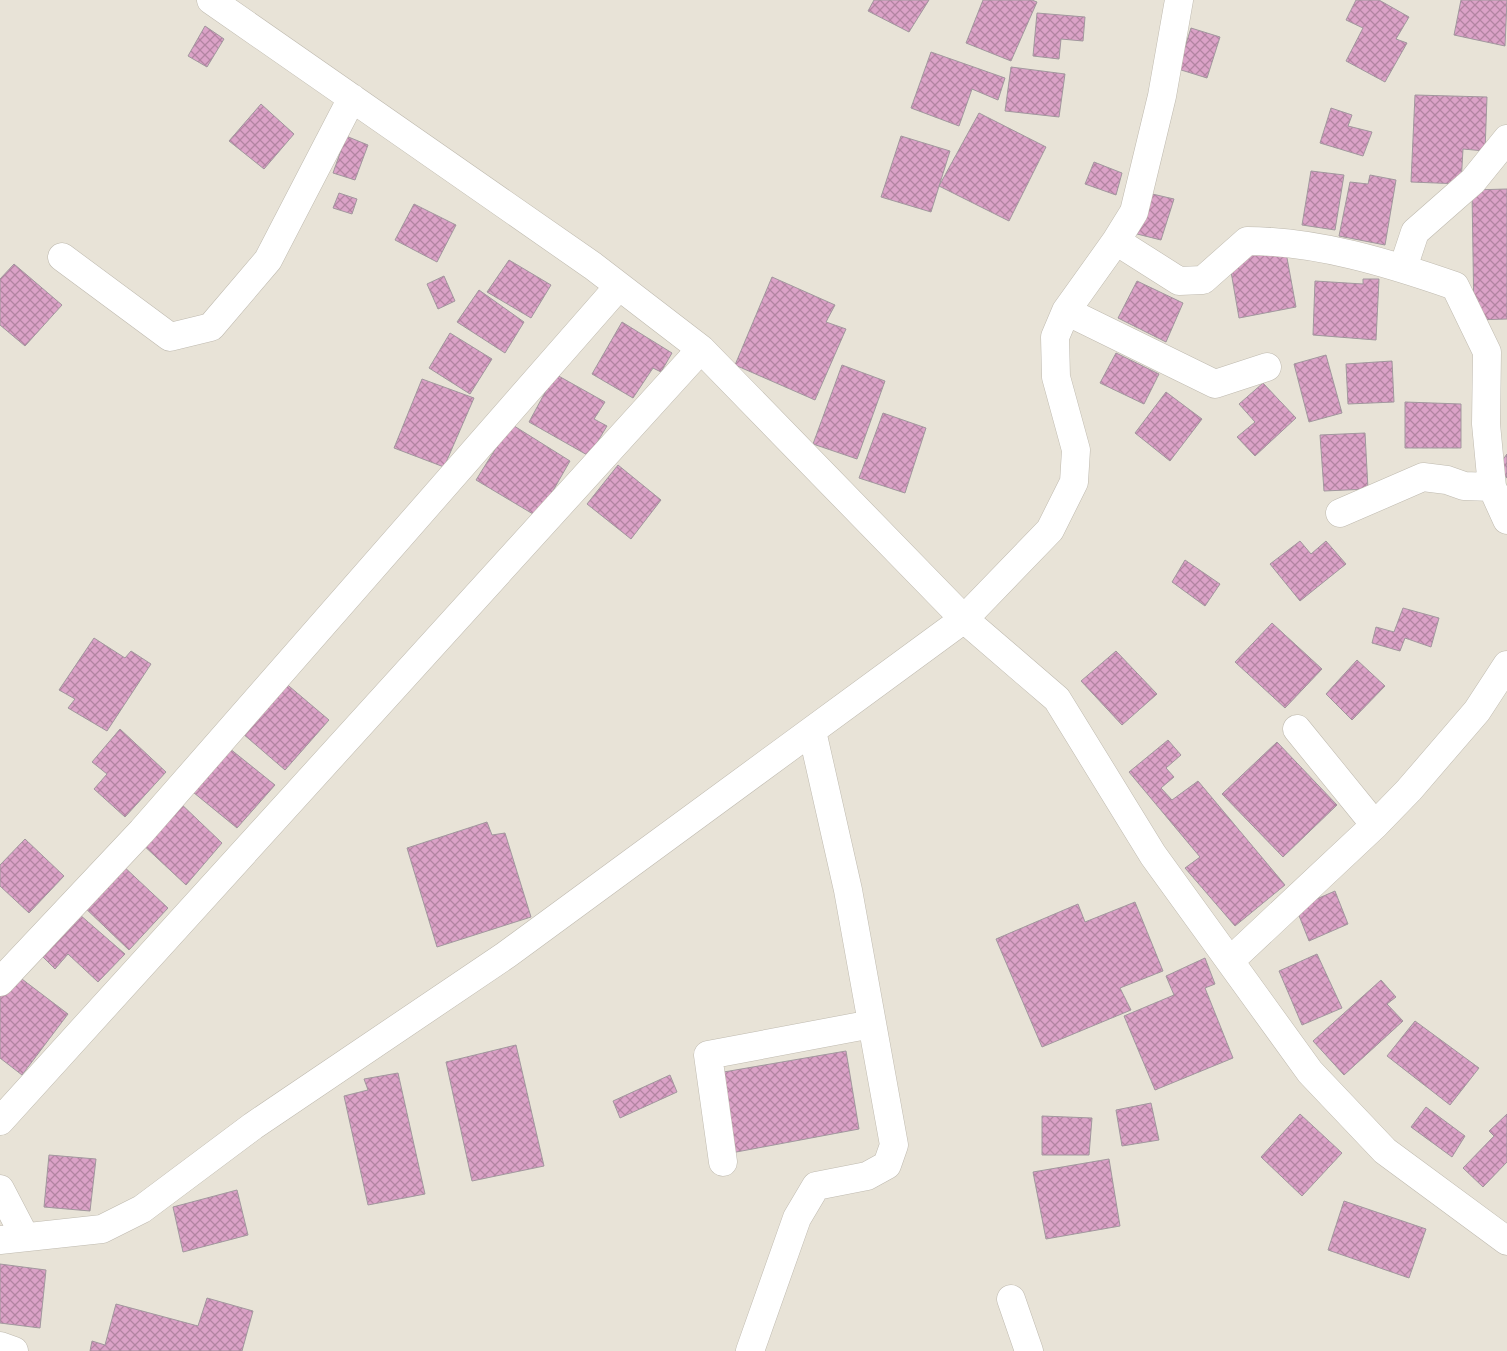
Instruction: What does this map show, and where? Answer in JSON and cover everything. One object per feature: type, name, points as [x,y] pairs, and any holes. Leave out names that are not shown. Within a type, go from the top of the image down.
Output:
[{"type":"street","points":[[211,0],[593,266],[701,349],[964,619],[1057,698],[1153,855],[1231,960],[1261,1006],[1310,1072],[1385,1151],[1507,1241]]},
{"type":"street","points":[[0,1189],[13,1238],[102,1229],[142,1209],[253,1126],[506,955],[964,619],[1050,530],[1074,482],[1076,450],[1056,377],[1055,337],[1066,311],[1116,241],[1134,212],[1162,96],[1179,0]]},
{"type":"street","points":[[62,257],[170,337],[211,327],[268,260],[352,98]]},
{"type":"street","points":[[1402,268],[1415,232],[1473,181],[1507,139]]},
{"type":"street","points":[[1116,241],[1179,281],[1203,280],[1246,241],[1283,241],[1402,268],[1455,286],[1487,352],[1486,424],[1492,487],[1507,520]]},
{"type":"street","points":[[0,982],[142,831],[619,286]]},
{"type":"street","points":[[1066,311],[1214,384],[1267,367]]},
{"type":"street","points":[[0,1121],[701,349]]},
{"type":"street","points":[[1340,513],[1423,477],[1447,480],[1464,486],[1492,487]]},
{"type":"street","points":[[1231,960],[1375,825],[1409,790],[1478,711],[1507,665]]},
{"type":"street","points":[[1297,729],[1375,825]]},
{"type":"street","points":[[750,1351],[797,1218],[816,1186],[867,1176],[887,1165],[894,1145],[848,890],[812,731]]},
{"type":"street","points":[[723,1162],[708,1055],[872,1024]]},
{"type":"street","points":[[1011,1299],[1029,1351]]},
{"type":"street","points":[[0,1346],[14,1351]]},
{"type":"building","points":[[874,0],[929,0],[909,32],[868,11]]},
{"type":"building","points":[[983,0],[1032,0],[1037,2],[1011,61],[966,43]]},
{"type":"building","points":[[1356,0],[1379,0],[1409,17],[1396,39],[1407,43],[1385,82],[1346,61],[1363,28],[1346,20]]},
{"type":"building","points":[[1461,0],[1507,0],[1505,46],[1454,35]]},
{"type":"building","points":[[1037,13],[1085,17],[1083,41],[1061,39],[1059,59],[1033,56]]},
{"type":"building","points":[[205,26],[224,39],[207,67],[188,56]]},
{"type":"building","points":[[1191,28],[1220,37],[1207,78],[1178,69]]},
{"type":"building","points":[[931,52],[1005,78],[998,100],[972,89],[959,126],[911,108]]},
{"type":"building","points":[[1011,67],[1065,74],[1059,117],[1005,111]]},
{"type":"building","points":[[1415,95],[1487,97],[1485,151],[1463,149],[1461,184],[1411,182]]},
{"type":"building","points":[[261,104],[294,134],[264,169],[229,141]]},
{"type":"building","points":[[1331,108],[1352,115],[1348,126],[1372,132],[1363,156],[1320,143]]},
{"type":"building","points":[[979,113],[1046,147],[1009,221],[939,186]]},
{"type":"building","points":[[346,136],[368,145],[355,180],[333,173]]},
{"type":"building","points":[[901,136],[950,151],[931,212],[881,197]]},
{"type":"building","points":[[1094,162],[1122,173],[1116,195],[1085,184]]},
{"type":"building","points":[[1311,171],[1344,175],[1335,230],[1302,225]]},
{"type":"building","points":[[1370,175],[1396,180],[1385,245],[1339,236],[1350,182],[1368,184]]},
{"type":"building","points":[[1507,189],[1507,319],[1474,320],[1472,190]]},
{"type":"building","points":[[339,193],[357,199],[352,214],[333,208]]},
{"type":"building","points":[[1148,193],[1174,199],[1161,240],[1137,234]]},
{"type":"building","points":[[414,204],[456,225],[437,262],[395,240]]},
{"type":"building","points":[[1285,247],[1296,307],[1239,318],[1229,260]]},
{"type":"building","points":[[509,260],[551,285],[531,318],[487,292]]},
{"type":"building","points":[[14,264],[62,305],[25,346],[0,325],[0,279]]},
{"type":"building","points":[[444,276],[455,301],[438,309],[427,284]]},
{"type":"building","points":[[772,277],[835,305],[826,322],[846,329],[815,400],[735,365]]},
{"type":"building","points":[[1363,279],[1379,279],[1376,340],[1313,335],[1315,281],[1363,284]]},
{"type":"building","points":[[1137,281],[1183,303],[1166,342],[1118,318]]},
{"type":"building","points":[[479,290],[524,322],[505,353],[457,322]]},
{"type":"building","points":[[622,322],[672,353],[661,372],[653,368],[633,398],[592,374]]},
{"type":"building","points":[[450,333],[492,359],[470,394],[429,368]]},
{"type":"building","points":[[1116,353],[1159,374],[1144,404],[1100,383]]},
{"type":"building","points":[[1326,355],[1342,413],[1309,422],[1294,364]]},
{"type":"building","points":[[1392,361],[1394,402],[1348,404],[1346,364]]},
{"type":"building","points":[[842,365],[885,381],[857,459],[813,444]]},
{"type":"building","points":[[555,374],[605,402],[594,419],[607,426],[589,456],[529,422]]},
{"type":"building","points":[[422,379],[474,398],[444,467],[394,448]]},
{"type":"building","points":[[1263,383],[1296,418],[1255,456],[1237,437],[1255,422],[1239,404]]},
{"type":"building","points":[[1166,392],[1202,419],[1170,461],[1135,433]]},
{"type":"building","points":[[1405,402],[1461,404],[1461,448],[1405,448]]},
{"type":"building","points":[[883,413],[926,428],[905,493],[859,478]]},
{"type":"building","points":[[511,424],[570,461],[538,517],[476,480]]},
{"type":"building","points":[[1365,433],[1368,489],[1324,491],[1320,435]]},
{"type":"building","points":[[1507,454],[1507,478],[1496,469]]},
{"type":"building","points":[[618,465],[661,500],[631,539],[587,504]]},
{"type":"building","points":[[1300,541],[1311,554],[1326,541],[1346,564],[1300,601],[1270,564]]},
{"type":"building","points":[[1185,560],[1220,584],[1205,606],[1172,582]]},
{"type":"building","points":[[1403,608],[1439,618],[1431,647],[1405,638],[1400,651],[1372,643],[1376,627],[1394,632]]},
{"type":"building","points":[[1272,623],[1322,669],[1285,708],[1235,662]]},
{"type":"building","points":[[94,638],[125,658],[131,651],[151,664],[107,731],[68,708],[75,699],[59,690]]},
{"type":"building","points":[[1116,651],[1157,694],[1122,725],[1081,681]]},
{"type":"building","points":[[1357,660],[1385,686],[1352,720],[1326,694]]},
{"type":"building","points":[[283,681],[329,720],[285,770],[242,733]]},
{"type":"building","points":[[120,729],[166,772],[125,817],[94,789],[107,774],[92,762]]},
{"type":"building","points":[[1168,740],[1181,755],[1166,768],[1174,777],[1161,788],[1172,800],[1198,781],[1285,885],[1235,926],[1185,868],[1200,857],[1129,772]]},
{"type":"building","points":[[1277,742],[1337,805],[1283,857],[1222,794]]},
{"type":"building","points":[[224,744],[275,785],[237,828],[188,788]]},
{"type":"building","points":[[177,800],[222,843],[186,885],[140,842]]},
{"type":"building","points":[[487,822],[492,835],[505,833],[531,917],[437,947],[407,848]]},
{"type":"building","points":[[25,839],[64,876],[29,913],[0,886],[0,865]]},
{"type":"building","points":[[120,863],[168,908],[129,950],[81,904]]},
{"type":"building","points":[[1335,891],[1348,924],[1309,941],[1296,908]]},
{"type":"building","points":[[1135,902],[1163,971],[1120,988],[1131,1010],[1042,1047],[996,939],[1078,904],[1085,922]]},
{"type":"building","points":[[72,908],[125,954],[98,982],[68,954],[55,969],[36,950]]},
{"type":"building","points":[[1317,954],[1342,1008],[1302,1025],[1279,971]]},
{"type":"building","points":[[1205,958],[1215,984],[1205,988],[1233,1058],[1155,1090],[1124,1016],[1174,995],[1166,976]]},
{"type":"building","points":[[14,973],[68,1014],[22,1075],[0,1058],[0,991]]},
{"type":"building","points":[[1381,980],[1396,997],[1387,1004],[1403,1021],[1344,1075],[1313,1041]]},
{"type":"building","points":[[1415,1021],[1479,1068],[1450,1105],[1387,1056]]},
{"type":"building","points":[[516,1045],[544,1166],[472,1181],[446,1062]]},
{"type":"building","points":[[846,1051],[859,1129],[731,1153],[718,1073]]},
{"type":"building","points":[[398,1073],[425,1194],[368,1205],[344,1096],[368,1090],[364,1079]]},
{"type":"building","points":[[670,1075],[677,1092],[620,1118],[613,1101]]},
{"type":"building","points":[[1151,1103],[1159,1140],[1122,1146],[1116,1110]]},
{"type":"building","points":[[1426,1107],[1465,1136],[1452,1157],[1411,1127]]},
{"type":"building","points":[[1300,1114],[1342,1153],[1302,1196],[1261,1157]]},
{"type":"building","points":[[1507,1114],[1507,1162],[1483,1187],[1463,1168],[1494,1136],[1489,1131]]},
{"type":"building","points":[[1042,1116],[1092,1118],[1089,1155],[1042,1155]]},
{"type":"building","points":[[49,1155],[96,1159],[90,1211],[44,1207]]},
{"type":"building","points":[[1109,1159],[1120,1226],[1046,1239],[1033,1172]]},
{"type":"building","points":[[237,1190],[248,1235],[183,1252],[173,1207]]},
{"type":"building","points":[[1344,1201],[1426,1229],[1409,1278],[1328,1250]]},
{"type":"building","points":[[0,1264],[46,1270],[40,1328],[0,1323]]},
{"type":"building","points":[[207,1298],[253,1311],[242,1351],[90,1351],[92,1341],[105,1345],[116,1304],[198,1326]]}]
